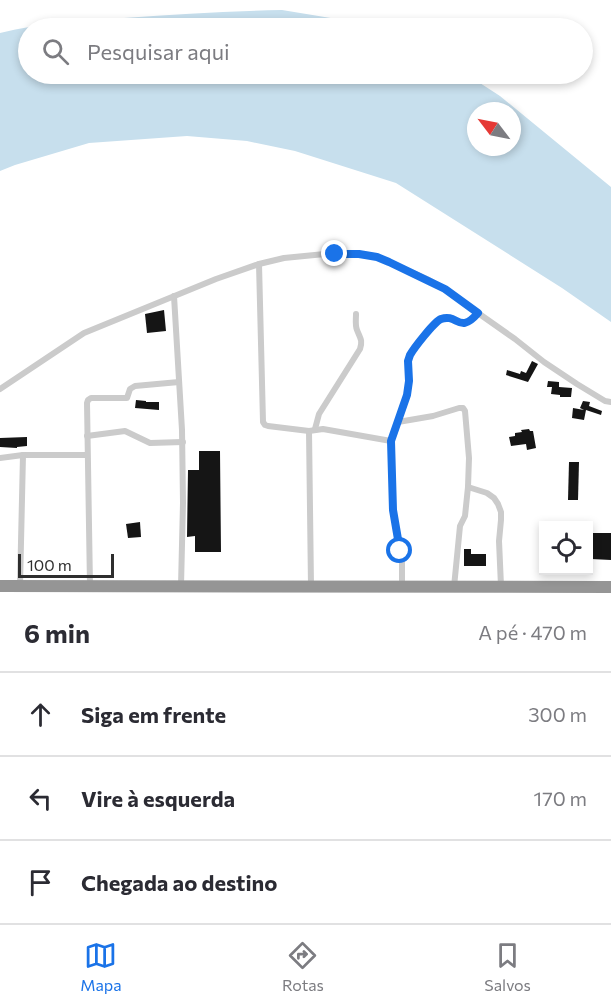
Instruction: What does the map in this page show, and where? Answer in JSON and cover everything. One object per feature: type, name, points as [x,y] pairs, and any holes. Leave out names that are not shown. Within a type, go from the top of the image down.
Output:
[{"type":"highway","points":[[0,586],[276,590],[310,587],[454,587],[472,590],[501,587],[611,587]]},
{"type":"street","points":[[0,389],[84,333],[216,279],[284,258],[359,254],[377,257],[445,289],[544,362],[577,384],[611,402]]},
{"type":"street","points":[[259,264],[263,422],[265,425],[391,441]]},
{"type":"street","points":[[174,296],[183,442],[183,503],[188,589]]},
{"type":"street","points":[[402,587],[402,559],[393,510],[391,441],[407,395],[408,361],[413,350],[441,319],[447,318],[466,323],[478,313]]},
{"type":"street","points":[[310,587],[312,430],[319,414],[360,349],[362,337],[357,329],[356,314]]},
{"type":"street","points":[[90,586],[88,400],[91,398],[123,399],[127,398],[129,389],[132,387],[179,382]]},
{"type":"street","points":[[398,423],[463,408],[465,411],[469,458],[468,487],[465,516],[460,526],[454,587]]},
{"type":"street","points":[[87,436],[125,431],[150,443],[183,442]]},
{"type":"street","points":[[0,458],[23,455],[87,455]]},
{"type":"street","points":[[20,586],[23,455]]},
{"type":"street","points":[[468,487],[487,493],[494,498],[501,512],[499,541],[501,587]]},
{"type":"water","points":[[282,10],[331,18],[122,18]]},
{"type":"water","points":[[18,30],[18,84],[481,84],[507,102],[467,102],[467,156],[521,156],[521,113],[611,187],[611,322],[562,288],[396,183],[295,151],[247,141],[187,136],[89,143],[0,171],[0,33]]},
{"type":"building","points":[[164,310],[166,331],[147,333],[145,314]]},
{"type":"building","points":[[532,361],[538,364],[528,382],[506,375],[507,370],[520,374],[521,371],[526,373]]},
{"type":"building","points":[[548,381],[559,382],[559,387],[572,388],[571,397],[551,394],[552,387],[547,387]]},
{"type":"building","points":[[136,400],[159,402],[159,410],[135,408]]},
{"type":"building","points":[[583,401],[590,402],[589,406],[602,411],[601,415],[586,410],[584,420],[572,418],[573,408],[584,410],[580,408]]},
{"type":"building","points":[[521,430],[533,431],[536,448],[527,450],[526,444],[511,446],[509,437],[522,432]]},
{"type":"building","points":[[27,437],[27,446],[0,447],[0,438]]},
{"type":"building","points":[[199,451],[220,451],[221,552],[195,552],[195,536],[187,537],[188,470],[199,470]]},
{"type":"building","points":[[569,462],[579,462],[578,500],[568,500]]},
{"type":"building","points":[[140,522],[141,537],[128,538],[126,524]]},
{"type":"building","points":[[593,533],[611,533],[611,560],[593,559]]},
{"type":"building","points":[[464,549],[471,549],[471,554],[486,554],[486,566],[464,566]]},
{"type":"route","points":[[335,254],[377,257],[429,280],[478,313],[466,323],[447,318],[441,319],[413,350],[408,361],[407,395],[391,441],[393,510],[400,551]]}]
